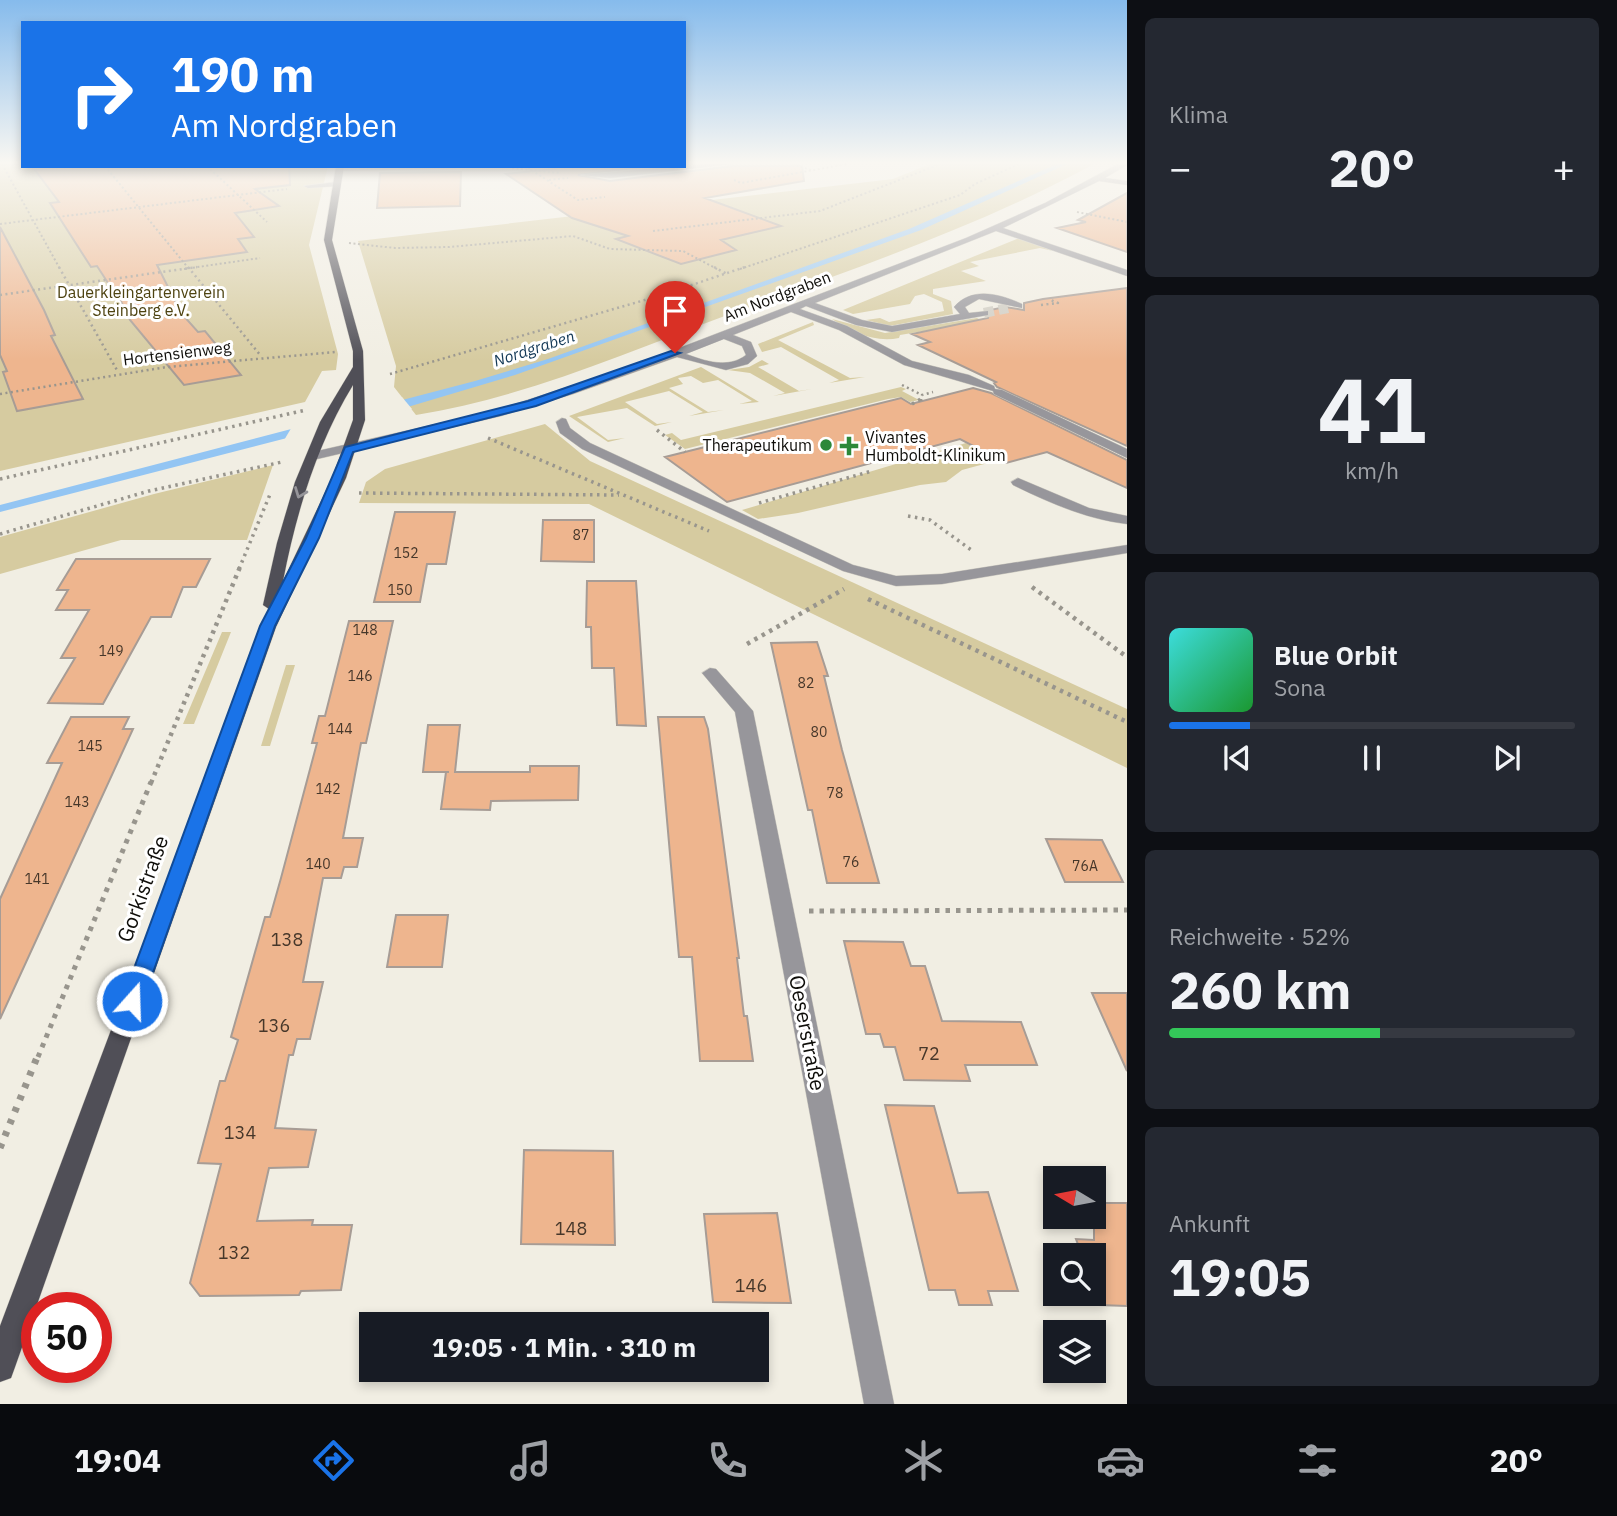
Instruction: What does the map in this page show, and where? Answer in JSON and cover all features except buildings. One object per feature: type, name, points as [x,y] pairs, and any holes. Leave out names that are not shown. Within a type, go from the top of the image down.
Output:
[{"type":"main road","name":"Gorkistraße","points":[[0,1367],[268,626],[312,538],[356,430],[359,401],[358,351],[328,240],[329,230]]},
{"type":"main road","name":"Gorkistraße","points":[[268,626],[285,528],[333,407],[358,368]]},
{"type":"street","name":"Am Nordgraben","points":[[349,450],[532,403],[723,335],[991,230]]},
{"type":"street","points":[[999,230],[1127,273]]},
{"type":"street","points":[[967,316],[959,307],[969,298],[989,296],[1018,306],[1007,308]]},
{"type":"street","points":[[807,303],[860,323],[892,329],[985,313]]},
{"type":"street","points":[[791,309],[908,363],[965,377],[1127,454]]},
{"type":"street","points":[[675,353],[705,364],[730,365],[747,362],[752,356],[747,344],[723,335]]},
{"type":"street","points":[[532,403],[564,430],[600,453],[848,568],[880,578],[942,579],[1127,549]]},
{"type":"street","points":[[313,456],[349,450]]},
{"type":"street","points":[[1018,482],[1051,499],[1104,518],[1127,520]]},
{"type":"street","name":"Oeserstraße","points":[[710,673],[744,711],[879,1404]]},
{"type":"path","points":[[37,230],[118,372]]},
{"type":"path","points":[[156,230],[262,356]]},
{"type":"path","points":[[653,231],[665,230]]},
{"type":"path","points":[[390,374],[727,274],[858,230]]},
{"type":"path","points":[[328,240],[395,248],[573,236],[610,249],[683,251],[727,274]]},
{"type":"path","points":[[0,295],[260,258]]},
{"type":"path","points":[[1041,304],[1058,303],[1051,300]]},
{"type":"path","name":"Hortensienweg","points":[[0,394],[118,372],[262,356],[358,351]]},
{"type":"path","points":[[0,479],[309,409]]},
{"type":"path","points":[[657,430],[685,452]]},
{"type":"path","points":[[0,534],[169,486],[282,463]]},
{"type":"path","points":[[763,502],[872,471]]},
{"type":"path","points":[[0,1149],[274,482]]},
{"type":"path","points":[[359,493],[624,495]]},
{"type":"path","points":[[908,516],[930,520],[962,542]]},
{"type":"path","points":[[1028,585],[1127,657]]},
{"type":"path","points":[[747,644],[845,589]]},
{"type":"path","points":[[802,911],[1127,910]]},
{"type":"green space","name":"Dauerkleingartenverein Steinberg e.V.","points":[[0,230],[313,230],[309,245],[338,354],[336,370],[322,371],[305,402],[0,471]]},
{"type":"green space","points":[[457,230],[954,230],[536,386],[416,415],[394,387],[396,366],[358,241]]},
{"type":"green space","points":[[1019,238],[1053,251],[1040,248],[970,262],[979,266],[961,271],[986,281],[933,289],[933,294],[951,301],[953,314],[890,326],[866,320],[880,318],[889,322],[944,311],[942,302],[924,294],[915,296],[910,304],[853,314],[843,310]]},
{"type":"green space","points":[[977,318],[983,321],[937,333],[930,330],[890,339],[864,335],[832,319],[885,333]]},
{"type":"green space","points":[[813,322],[814,325],[778,340],[850,378],[865,377],[829,383],[839,380],[781,347],[762,352],[758,344]]},
{"type":"green space","points":[[762,360],[769,364],[758,367],[799,391],[812,389],[773,396],[785,393],[750,373],[728,370],[749,367]]},
{"type":"green space","points":[[701,367],[759,402],[739,404],[752,401],[718,380],[703,383],[691,376],[678,378],[683,384],[669,388],[708,412],[724,410],[689,416],[703,412],[669,391],[625,402],[657,424],[672,422],[655,426],[627,408],[577,417],[608,440],[625,438],[608,442],[569,416]]},
{"type":"green space","points":[[901,387],[906,389],[902,391],[919,400],[910,402],[901,397],[888,399],[685,449],[665,435],[672,433],[681,440]]},
{"type":"green space","points":[[545,424],[590,461],[1127,709],[1127,768],[589,504],[359,503],[366,482],[385,469]]},
{"type":"green space","points":[[966,443],[999,460],[962,470],[946,482],[920,485],[798,513],[758,519],[742,510]]},
{"type":"green space","points":[[273,465],[247,540],[121,540],[0,574],[0,537],[154,494]]},
{"type":"green space","points":[[222,632],[231,632],[194,724],[183,724]]},
{"type":"green space","points":[[286,665],[295,665],[270,746],[261,746]]},
{"type":"water","points":[[908,230],[922,230],[515,375],[411,406],[0,512],[0,505],[475,381],[548,359]]},
{"type":"pier","points":[[402,397],[412,409],[283,442],[293,425]]},
{"type":"tunnel","points":[[984,313],[1008,308]]},
{"type":"place","name":"Therapeutikum","points":[[826,445]]},
{"type":"place","name":"Vivantes Humboldt-Klinikum","points":[[849,446]]},
{"type":"route","points":[[132,1001],[268,626],[312,538],[349,450],[532,403],[606,380],[675,353]]},
{"type":"water label","name":"Nordgraben","points":[[534,348]]}]
